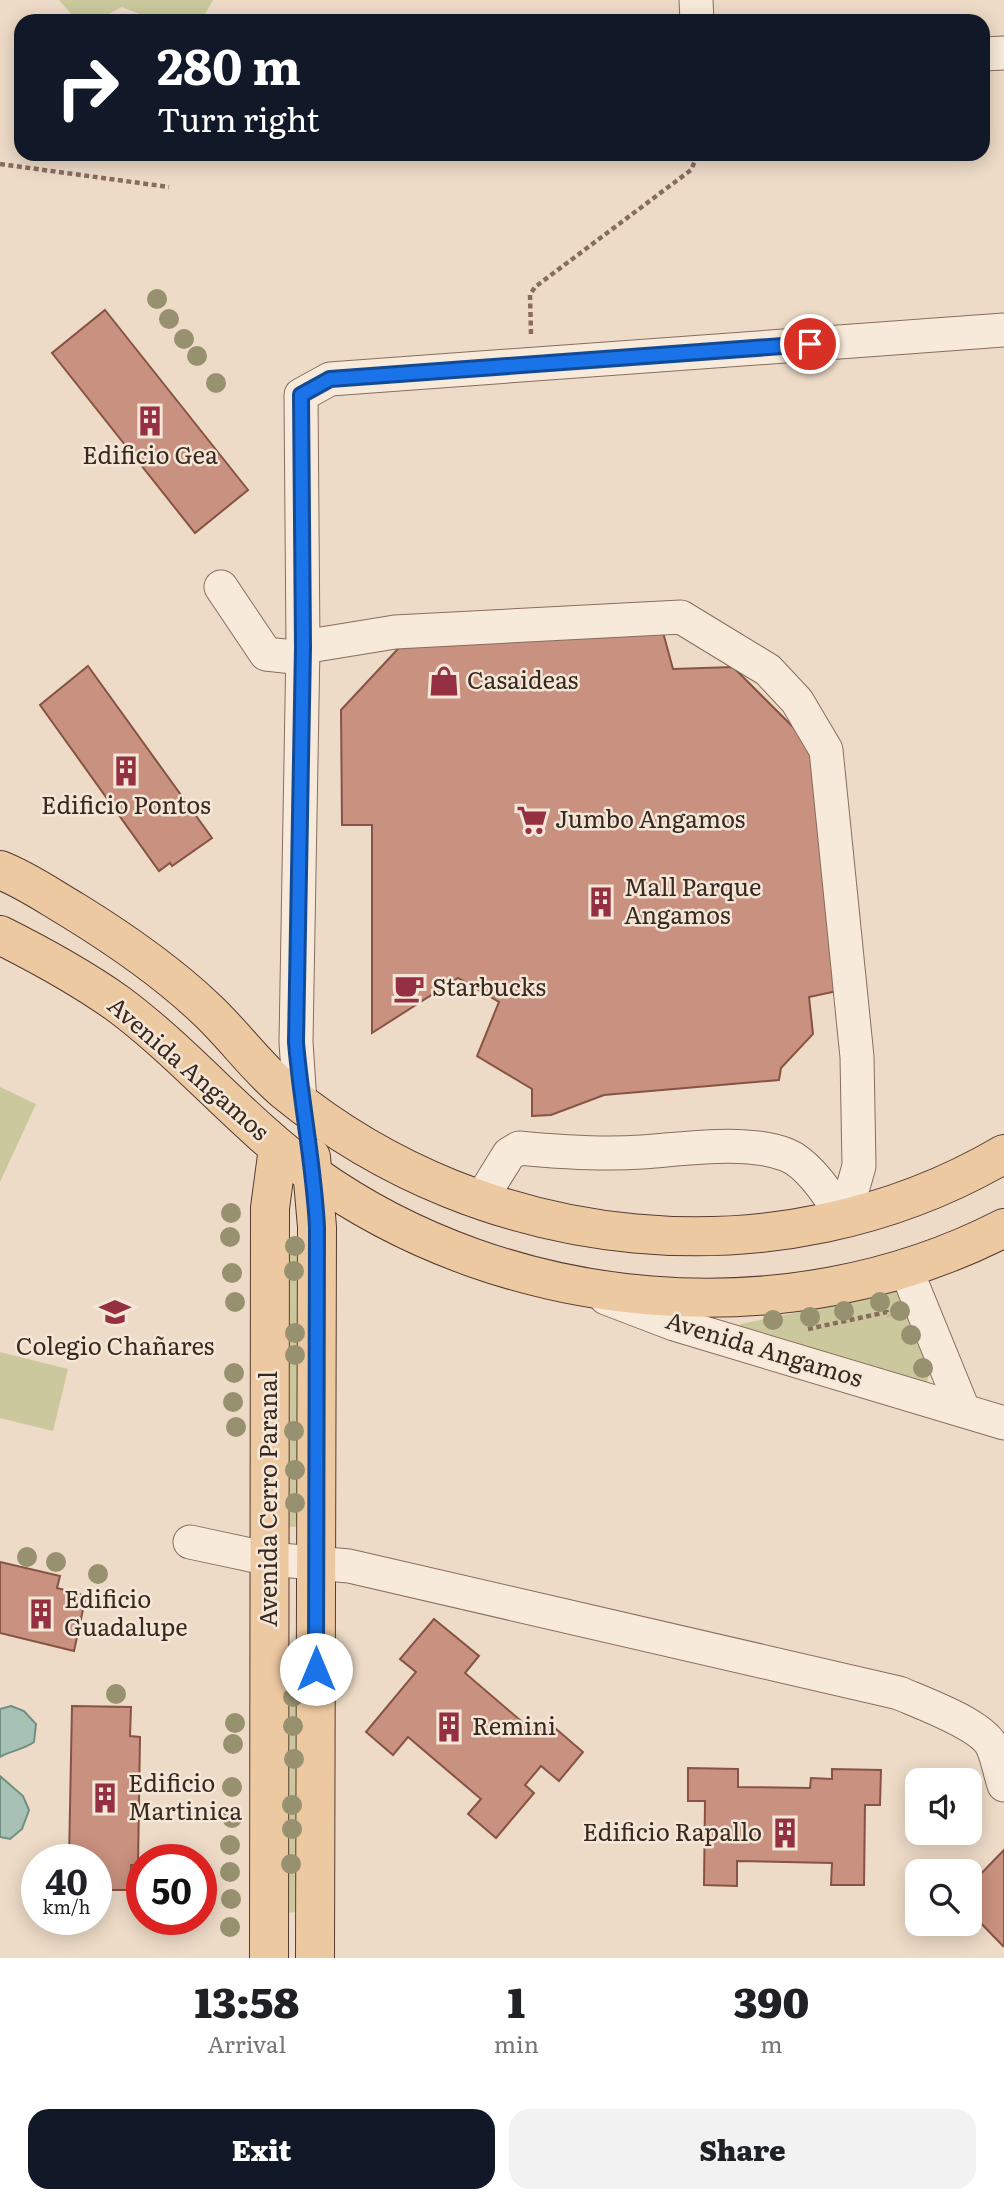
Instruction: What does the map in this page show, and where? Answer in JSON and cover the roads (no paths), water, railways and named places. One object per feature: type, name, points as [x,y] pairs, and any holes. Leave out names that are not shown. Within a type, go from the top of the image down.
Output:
[{"type":"main road","name":"Avenida Angamos","points":[[0,870],[133,948],[207,1009],[291,1096],[389,1161],[477,1200],[573,1226],[666,1237],[756,1234],[844,1219],[938,1187],[1004,1154]]},
{"type":"main road","name":"Avenida Angamos","points":[[0,934],[48,959],[117,1004],[278,1148],[314,1175],[355,1202],[437,1243],[490,1263],[568,1284],[618,1293],[720,1298],[828,1287],[905,1267],[949,1252],[1004,1227]]},
{"type":"main road","name":"Avenida Cerro Paranal","points":[[291,1096],[314,1175],[317,1227],[315,1958]]},
{"type":"main road","name":"Avenida Cerro Paranal","points":[[269,1958],[270,1208],[278,1148]]},
{"type":"street","name":"Avenida Cerro Paranal","points":[[278,1148],[291,1096],[296,1042],[303,652],[301,395],[330,379],[1004,330]]},
{"type":"street","points":[[221,587],[266,654],[303,652],[395,632],[681,617],[768,670],[797,701],[826,750],[857,1057],[859,1166],[844,1219]]},
{"type":"street","points":[[477,1200],[481,1199],[509,1154],[519,1148],[583,1154],[681,1148],[751,1149],[788,1156],[827,1191],[844,1219]]},
{"type":"street","points":[[905,1267],[963,1409]]},
{"type":"street","name":"Avenida Angamos","points":[[568,1284],[674,1324],[1004,1423]]},
{"type":"street","points":[[190,1542],[269,1559],[349,1566],[899,1693],[947,1714],[993,1745],[1004,1785]]},
{"type":"place","name":"Edificio Gea","points":[[150,421]]},
{"type":"place","name":"Casaideas","points":[[444,681]]},
{"type":"place","name":"Edificio Pontos","points":[[126,771]]},
{"type":"place","name":"Jumbo Angamos","points":[[532,820]]},
{"type":"place","name":"Mall Parque Angamos","points":[[601,902]]},
{"type":"place","name":"Starbucks","points":[[409,988]]},
{"type":"place","name":"Colegio Chañares","points":[[115,1312]]},
{"type":"place","name":"Edificio Guadalupe","points":[[41,1614]]},
{"type":"place","name":"Remini","points":[[449,1727]]},
{"type":"place","name":"Edificio Martinica","points":[[105,1798]]},
{"type":"place","name":"Edificio Rapallo","points":[[785,1833]]}]
